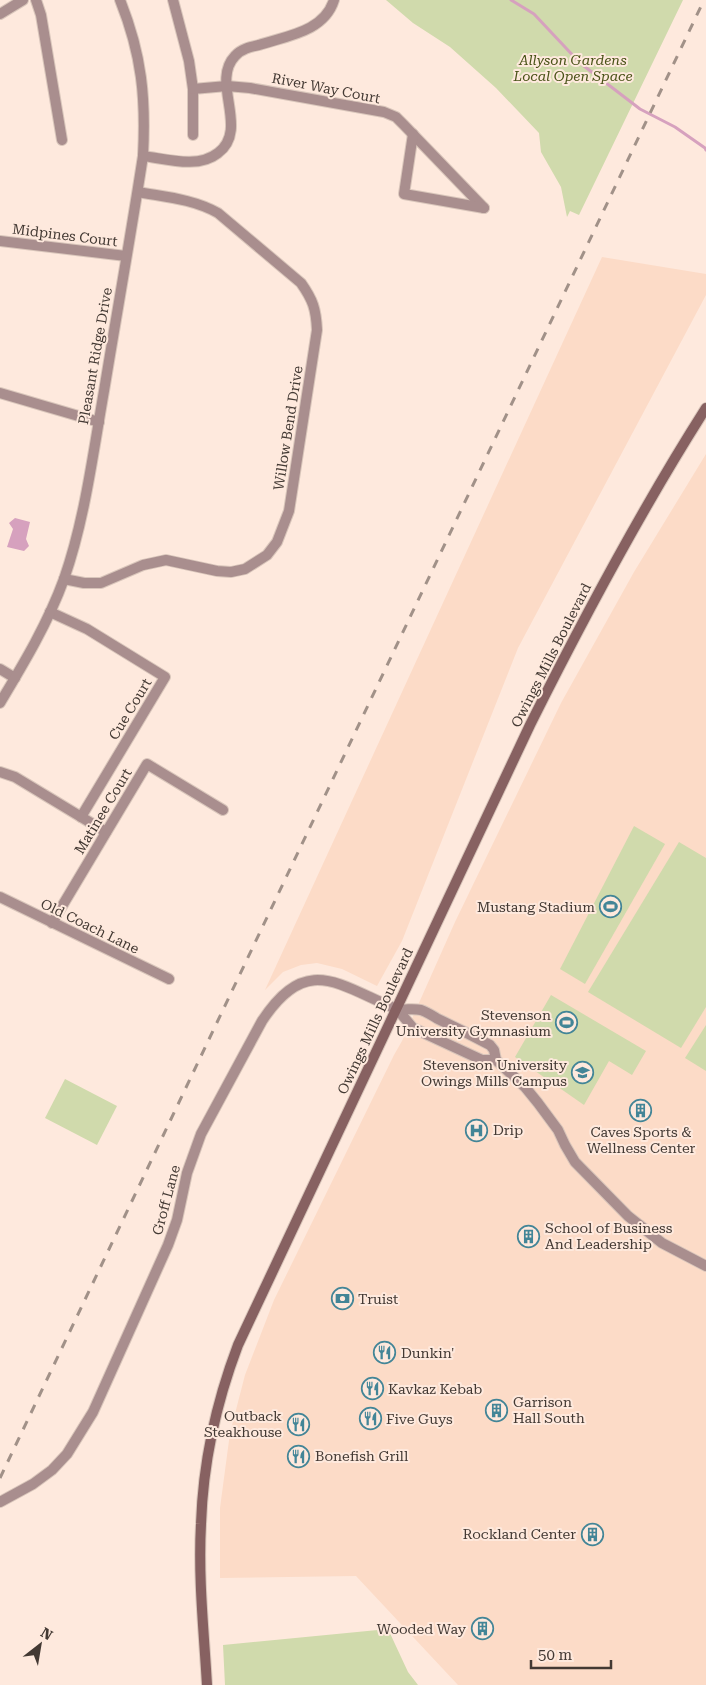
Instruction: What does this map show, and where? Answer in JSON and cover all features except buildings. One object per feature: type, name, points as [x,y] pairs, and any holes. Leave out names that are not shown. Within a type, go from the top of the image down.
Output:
[{"type":"main road","name":"Owings Mills Boulevard","points":[[207,1685],[201,1575],[201,1525],[208,1458],[223,1390],[236,1352],[251,1315],[505,775],[557,671],[646,507],[706,408]]},
{"type":"street","points":[[0,14],[23,0]]},
{"type":"street","points":[[36,0],[41,15],[62,140]]},
{"type":"street","name":"Pleasant Ridge Drive","points":[[0,703],[37,640],[64,579],[74,544],[84,502],[138,192],[144,156],[145,114],[142,80],[137,53],[120,0]]},
{"type":"street","points":[[173,0],[189,61],[193,90],[193,135]]},
{"type":"street","points":[[144,156],[188,162],[211,158],[220,152],[231,132],[227,73],[232,58],[238,52],[307,30],[326,15],[334,0]]},
{"type":"street","name":"River Way Court","points":[[193,90],[227,86],[271,91],[384,112],[396,117],[413,134],[484,208],[404,194],[413,134]]},
{"type":"street","name":"Willow Bend Drive","points":[[64,579],[101,584],[143,565],[166,560],[217,571],[231,572],[245,568],[258,562],[268,554],[284,526],[289,511],[317,330],[316,311],[311,297],[301,283],[218,213],[192,202],[138,192]]},
{"type":"street","name":"Midpines Court","points":[[0,241],[126,256]]},
{"type":"street","points":[[0,392],[98,422]]},
{"type":"street","name":"Cue Court","points":[[50,612],[87,629],[165,677],[81,817]]},
{"type":"street","points":[[0,669],[15,678]]},
{"type":"street","name":"Matinee Court","points":[[52,922],[147,764],[223,810]]},
{"type":"street","points":[[0,772],[15,777],[106,832]]},
{"type":"street","name":"Old Coach Lane","points":[[0,897],[169,979]]},
{"type":"street","name":"Groff Lane","points":[[0,1502],[33,1484],[52,1470],[68,1454],[88,1420],[111,1374],[168,1245],[177,1220],[187,1173],[201,1134],[271,1007],[297,986],[320,979],[343,984],[396,1009]]},
{"type":"street","points":[[396,1009],[420,1010],[490,1045],[494,1050],[496,1060],[524,1087],[558,1130],[576,1162],[628,1216],[662,1243],[706,1266]]},
{"type":"street","points":[[396,1009],[413,1028],[482,1060],[496,1060]]},
{"type":"street","points":[[458,1049],[467,1033]]},
{"type":"shaded area","points":[[602,257],[706,274],[706,295],[518,648],[402,941],[377,986],[342,969],[317,963],[301,965],[283,972],[265,990]]},
{"type":"shaded area","name":"Stevenson University Owings Mills Campus","points":[[706,454],[706,1685],[458,1685],[356,1576],[220,1578],[220,1508],[230,1433],[245,1375],[274,1300],[402,1041],[455,922],[561,703],[634,572]]},
{"type":"shaded area","points":[[15,518],[30,522],[26,539],[29,546],[24,551],[7,547],[13,529],[9,523]]},
{"type":"green space","name":"Allyson Gardens Local Open Space","points":[[386,0],[683,0],[579,215],[570,211],[567,217],[561,187],[541,152],[539,133],[496,88],[450,47],[413,23]]},
{"type":"green space","name":"Mustang Stadium","points":[[634,826],[665,844],[585,984],[560,969]]},
{"type":"green space","points":[[679,842],[706,858],[706,1007],[681,1048],[588,992]]},
{"type":"green space","name":"Stevenson University Gymnasium","points":[[551,995],[646,1051],[632,1075],[609,1061],[584,1105],[515,1057]]},
{"type":"green space","points":[[706,1025],[706,1071],[685,1058]]},
{"type":"green space","points":[[65,1079],[117,1106],[97,1145],[45,1118]]},
{"type":"green space","points":[[388,1629],[408,1672],[418,1685],[225,1685],[223,1645]]},
{"type":"waterway","points":[[511,0],[534,14],[580,63],[640,109],[675,127],[706,150]]},
{"type":"railway","points":[[0,1478],[704,0]]},
{"type":"place","name":"Mustang Stadium","points":[[611,907]]},
{"type":"place","name":"Stevenson University Gymnasium","points":[[567,1023]]},
{"type":"place","name":"Stevenson University Owings Mills Campus","points":[[583,1073]]},
{"type":"place","name":"Caves Sports & Wellness Center","points":[[641,1110]]},
{"type":"place","name":"Drip","points":[[477,1130]]},
{"type":"place","name":"School of Business And Leadership","points":[[529,1236]]},
{"type":"place","name":"Truist","points":[[342,1299]]},
{"type":"place","name":"Dunkin'","points":[[385,1353]]},
{"type":"place","name":"Kavkaz Kebab","points":[[372,1389]]},
{"type":"place","name":"Garrison Hall South","points":[[497,1410]]},
{"type":"place","name":"Five Guys","points":[[370,1419]]},
{"type":"place","name":"Outback Steakhouse","points":[[298,1424]]},
{"type":"place","name":"Bonefish Grill","points":[[299,1456]]},
{"type":"place","name":"Rockland Center","points":[[592,1534]]},
{"type":"place","name":"Wooded Way","points":[[482,1629]]}]
